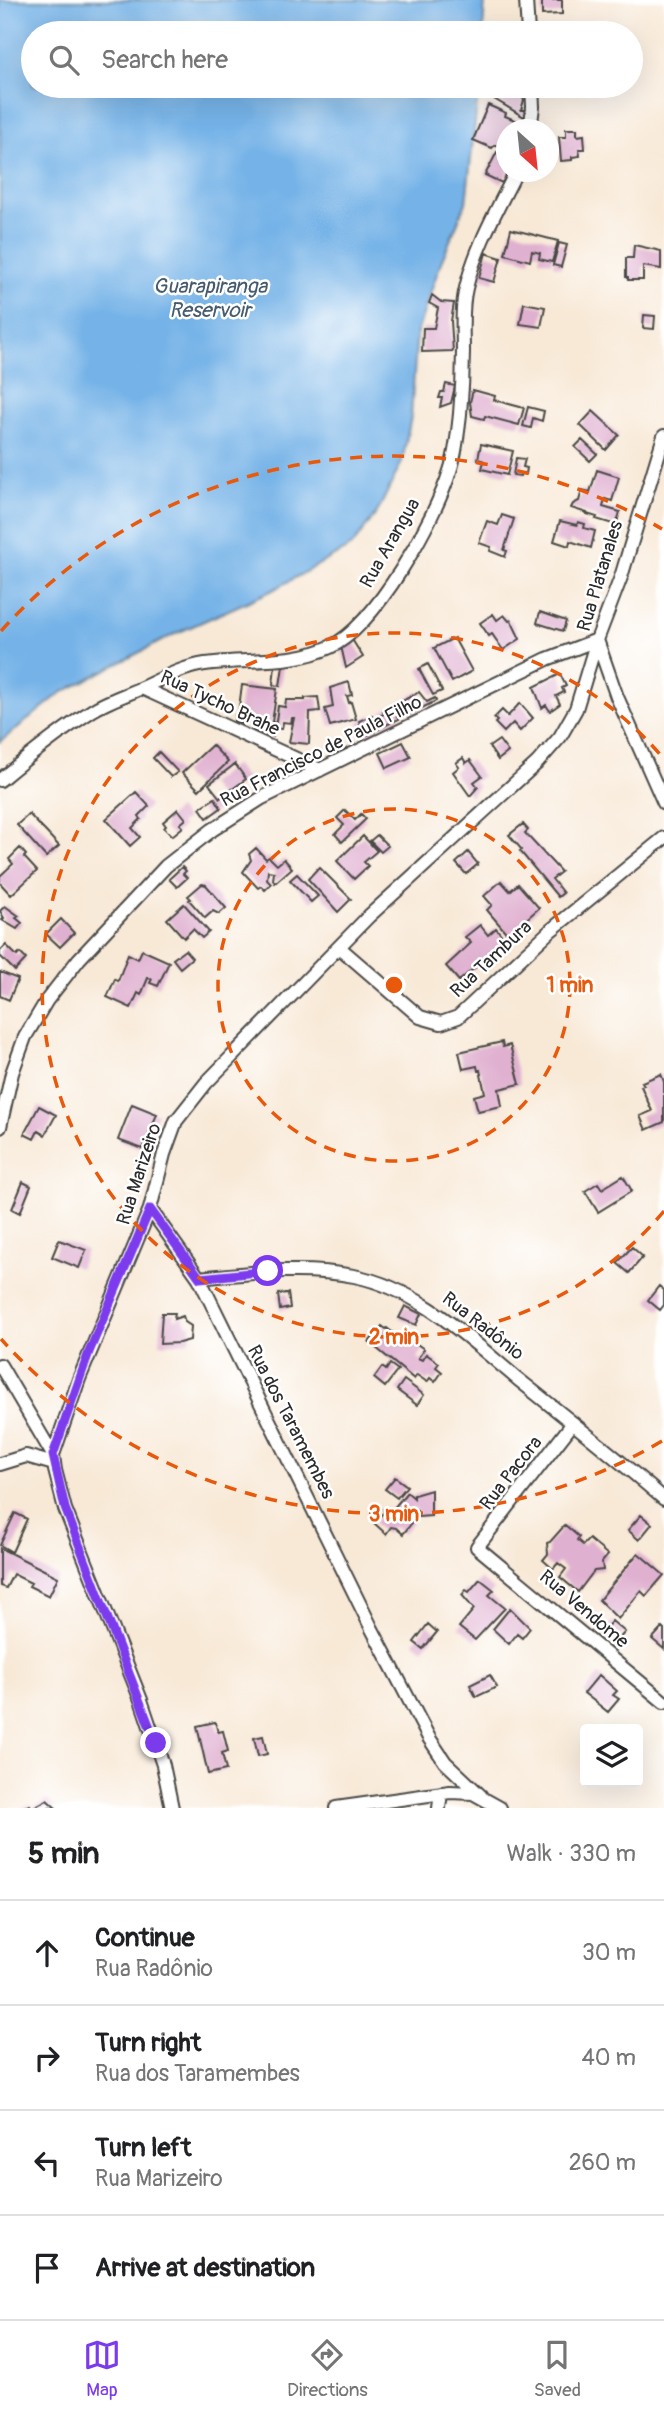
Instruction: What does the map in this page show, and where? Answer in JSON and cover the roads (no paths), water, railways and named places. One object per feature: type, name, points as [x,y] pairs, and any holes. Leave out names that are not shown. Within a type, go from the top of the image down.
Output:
[{"type":"street","points":[[526,0],[527,21]]},
{"type":"street","points":[[531,119],[533,98]]},
{"type":"street","name":"Rua Arangua","points":[[0,780],[49,741],[96,709],[178,671],[204,664],[319,652],[353,632],[374,609],[401,570],[434,508],[450,470],[460,415],[463,307],[466,288],[487,227],[511,182]]},
{"type":"street","name":"Rua Platanales","points":[[664,436],[621,577],[597,640],[617,697],[664,803]]},
{"type":"street","name":"Rua Francisco de Paula Filho","points":[[0,1128],[12,1073],[25,1037],[47,1000],[79,958],[166,866],[262,798],[547,659],[597,640]]},
{"type":"street","name":"Rua Marizeiro","points":[[53,1459],[89,1352],[150,1209],[164,1154],[176,1121],[206,1083],[369,916],[537,764],[560,737],[576,709],[597,640]]},
{"type":"street","name":"Rua Tycho Brahe","points":[[142,688],[320,770]]},
{"type":"street","name":"Rua Tambura","points":[[340,948],[420,1017],[441,1023],[458,1017],[550,931],[664,838]]},
{"type":"street","name":"Rua dos Taramembes","points":[[150,1209],[200,1278],[226,1337],[429,1738],[444,1762],[481,1796],[500,1808]]},
{"type":"street","name":"Rua Radônio","points":[[200,1278],[268,1271],[310,1271],[354,1276],[387,1285],[432,1309],[664,1499]]},
{"type":"street","points":[[0,1365],[53,1459],[65,1508],[156,1743],[172,1808]]},
{"type":"street","name":"Rua Pacora","points":[[477,1547],[573,1423]]},
{"type":"street","points":[[0,1464],[26,1456],[53,1459]]},
{"type":"street","name":"Rua Vendome","points":[[477,1547],[664,1702]]},
{"type":"street","points":[[336,1808],[441,1793],[465,1792],[481,1796]]},
{"type":"street","points":[[439,1808],[441,1793]]},
{"type":"water","name":"Guarapiranga Reservoir","points":[[0,0],[485,0],[484,21],[21,21],[21,98],[478,98],[466,203],[441,262],[417,332],[411,417],[402,462],[378,511],[352,546],[271,591],[175,634],[61,693],[0,742]]}]
